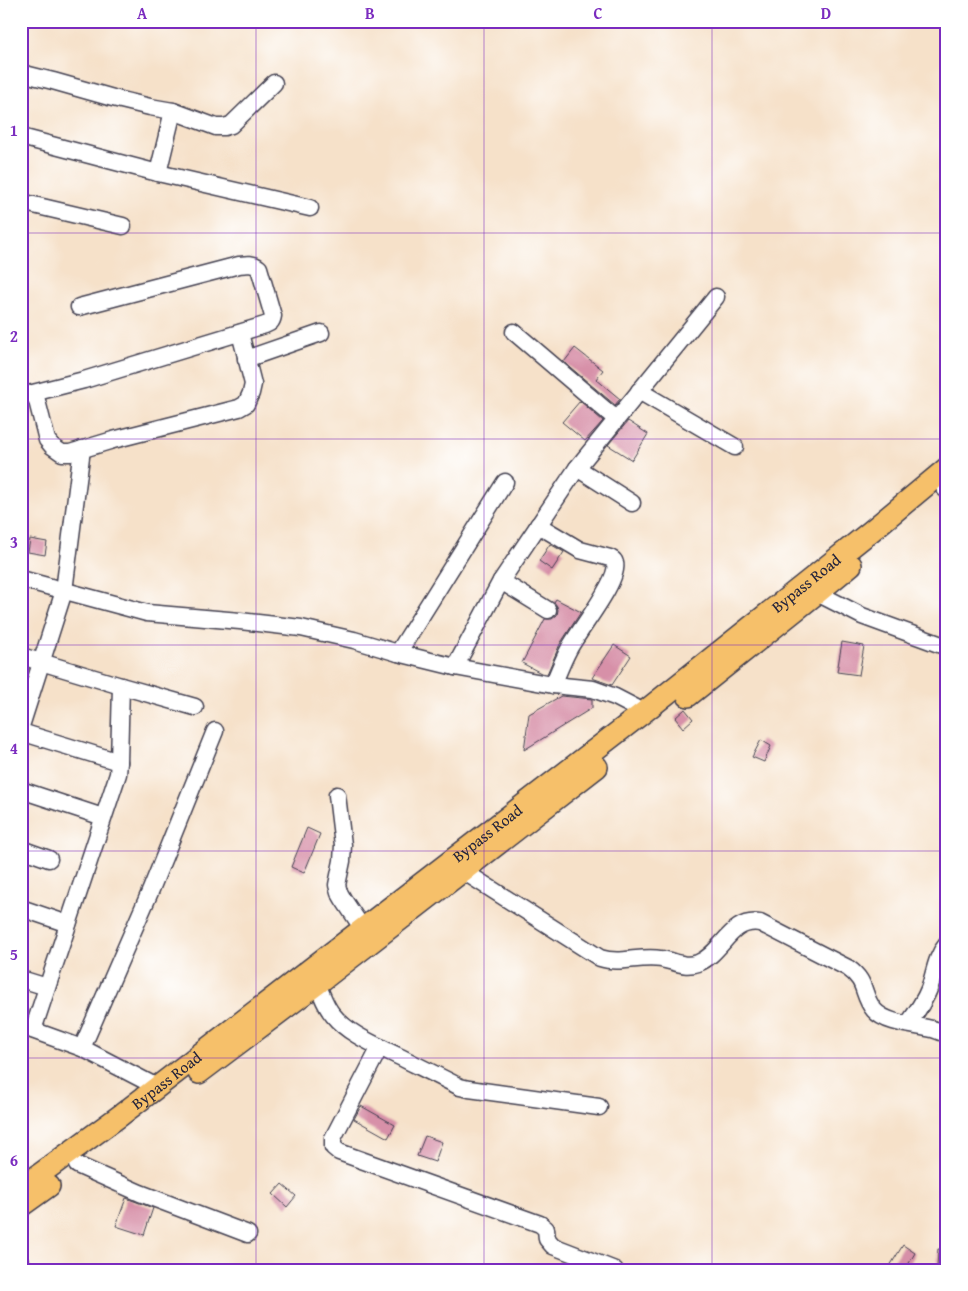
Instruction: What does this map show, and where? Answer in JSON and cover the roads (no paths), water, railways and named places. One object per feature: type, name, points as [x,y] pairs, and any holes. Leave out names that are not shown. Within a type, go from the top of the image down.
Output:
[{"type":"main road","name":"Bypass Road","points":[[21,1206],[317,984],[565,793],[818,593],[946,484]]},
{"type":"main road","name":"Bypass Road","points":[[21,1188],[157,1087],[644,712],[870,532],[946,484]]},
{"type":"street","points":[[21,73],[122,100],[173,111],[224,127],[231,125],[274,83]]},
{"type":"street","points":[[158,173],[173,111]]},
{"type":"street","points":[[21,137],[158,173],[310,208]]},
{"type":"street","points":[[21,202],[123,226]]},
{"type":"street","points":[[79,307],[239,265],[252,264],[259,268],[273,316],[270,323],[266,325],[84,380],[28,394],[48,440],[52,446],[62,453],[70,453],[113,440],[240,408],[246,404],[251,393],[252,384],[240,333]]},
{"type":"street","points":[[455,667],[501,581],[577,468],[716,297]]},
{"type":"street","points":[[514,332],[616,420]]},
{"type":"street","points":[[246,359],[321,333]]},
{"type":"street","points":[[639,391],[735,447]]},
{"type":"street","points":[[21,726],[64,591],[82,449]]},
{"type":"street","points":[[577,468],[632,503]]},
{"type":"street","points":[[398,653],[505,482]]},
{"type":"street","points":[[538,524],[580,550],[610,558],[616,564],[608,587],[569,649],[553,685]]},
{"type":"street","points":[[21,579],[147,613],[301,628],[455,667],[553,685],[593,689],[615,697],[644,712]]},
{"type":"street","points":[[501,581],[548,610]]},
{"type":"street","points":[[818,593],[862,616],[947,647]]},
{"type":"street","points":[[21,656],[195,707]]},
{"type":"street","points":[[121,686],[118,774],[47,987],[27,1028],[82,1048],[157,1087]]},
{"type":"street","points":[[82,1048],[150,892],[216,731]]},
{"type":"street","points":[[21,732],[119,762]]},
{"type":"street","points":[[21,790],[103,817]]},
{"type":"street","points":[[337,795],[343,845],[337,886],[343,899],[363,929]]},
{"type":"street","points":[[21,849],[49,859]]},
{"type":"street","points":[[463,872],[600,958],[609,961],[654,958],[687,965],[699,962],[714,952],[736,928],[751,922],[760,923],[855,973],[861,980],[873,1009],[879,1015],[891,1020],[947,1034]]},
{"type":"street","points":[[21,908],[68,924]]},
{"type":"street","points":[[908,1024],[928,991],[937,958],[947,944]]},
{"type":"street","points":[[21,979],[47,987]]},
{"type":"street","points":[[317,984],[332,1014],[351,1031],[460,1086],[469,1089],[599,1107]]},
{"type":"street","points":[[380,1047],[333,1138],[332,1142],[335,1149],[540,1224],[546,1229],[547,1239],[553,1246],[614,1270]]},
{"type":"street","points":[[77,1165],[140,1193],[248,1234]]},
{"type":"street","points":[[21,1263],[25,1270]]}]
